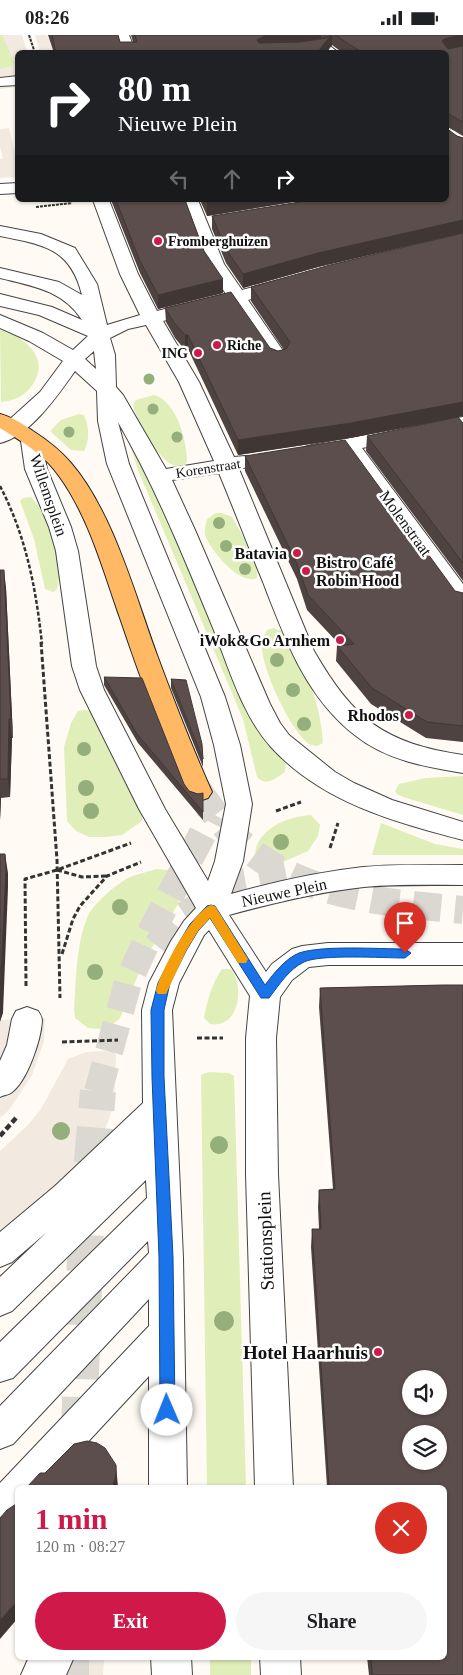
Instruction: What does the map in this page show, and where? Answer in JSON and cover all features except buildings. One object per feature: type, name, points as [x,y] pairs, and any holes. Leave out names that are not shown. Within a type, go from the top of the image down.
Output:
[{"type":"main road","name":"Willemsplein","points":[[11,431],[67,472],[87,506],[106,550],[181,751],[199,791]]},
{"type":"street","points":[[122,35],[128,50]]},
{"type":"street","points":[[305,41],[326,49]]},
{"type":"street","points":[[0,82],[15,80]]},
{"type":"street","points":[[0,189],[15,188]]},
{"type":"street","points":[[102,202],[129,274],[144,305],[144,320],[189,382],[227,465],[302,651],[313,672],[348,719],[371,737],[404,752],[438,761],[463,764]]},
{"type":"street","points":[[191,202],[215,264],[278,357]]},
{"type":"street","points":[[199,224],[218,221]]},
{"type":"street","points":[[0,231],[62,247],[69,252],[88,284],[102,335],[105,355],[108,421],[118,464],[213,697],[227,745],[238,804],[229,861],[211,909],[194,927],[164,983],[157,1010],[166,1257],[168,1485]]},
{"type":"street","points":[[0,245],[58,258],[80,270]]},
{"type":"street","points":[[0,258],[46,269],[63,276],[76,286],[95,308]]},
{"type":"street","points":[[0,273],[47,285],[65,293],[79,302],[102,335]]},
{"type":"street","points":[[11,431],[47,395],[74,359],[102,335],[121,325],[237,297],[307,277]]},
{"type":"street","points":[[0,284],[31,292],[51,301],[102,335]]},
{"type":"street","points":[[0,300],[45,311],[102,335]]},
{"type":"street","points":[[0,321],[36,337],[74,359],[106,387],[159,476],[258,704],[271,730],[286,748],[347,792],[404,816],[463,831]]},
{"type":"street","points":[[291,455],[350,446],[463,423]]},
{"type":"street","name":"Willemsplein","points":[[11,431],[36,469],[60,527],[67,551],[84,666],[92,690],[152,809],[211,909]]},
{"type":"street","name":"Molenstraat","points":[[350,446],[463,600]]},
{"type":"street","name":"Korenstraat","points":[[159,476],[262,459]]},
{"type":"street","name":"Nieuwe Plein","points":[[211,909],[282,890],[348,879],[388,875],[463,875]]},
{"type":"street","points":[[211,909],[265,995],[282,972],[302,957],[328,954],[463,954]]},
{"type":"street","name":"Stationsplein","points":[[265,995],[262,1038],[262,1174],[274,1485]]},
{"type":"street","points":[[0,1083],[16,1061],[24,1043],[27,1019]]},
{"type":"street","points":[[0,1252],[67,1196],[160,1107]]},
{"type":"street","points":[[0,1300],[161,1145]]},
{"type":"street","points":[[0,1366],[163,1204]]},
{"type":"street","points":[[0,1432],[166,1257]]},
{"type":"street","points":[[23,1485],[166,1333]]},
{"type":"street","points":[[0,1509],[15,1494]]},
{"type":"street","points":[[41,1675],[52,1660]]},
{"type":"street","points":[[171,1660],[172,1675]]},
{"type":"street","points":[[280,1660],[281,1675]]},
{"type":"path","points":[[29,35],[34,50]]},
{"type":"path","points":[[33,207],[74,203]]},
{"type":"path","points":[[0,486],[21,528],[36,603],[45,681],[56,825],[61,957]]},
{"type":"path","points":[[27,1019],[25,879],[57,870],[79,877],[107,876]]},
{"type":"green space","points":[[0,35],[3,35],[15,63],[10,67],[0,70]]},
{"type":"green space","points":[[0,328],[17,337],[32,349],[39,365],[38,374],[33,384],[23,395],[1,402]]},
{"type":"green space","points":[[154,395],[169,405],[183,434],[187,462],[179,466],[171,464],[162,457],[146,434],[135,412],[133,404],[136,400]]},
{"type":"green space","points":[[79,414],[84,415],[88,428],[88,438],[84,451],[71,450],[50,431],[61,420]]},
{"type":"green space","points":[[131,444],[160,500],[250,714],[264,737],[286,762],[285,772],[271,781],[260,780],[257,777],[243,719],[138,470]]},
{"type":"green space","points":[[31,497],[46,517],[56,540],[60,565],[57,589],[53,592],[45,589],[34,539],[20,501],[23,498]]},
{"type":"green space","points":[[216,513],[232,517],[252,555],[257,578],[242,577],[234,572],[213,549],[205,535],[205,527],[207,519]]},
{"type":"green space","points":[[273,628],[283,631],[315,697],[323,743],[317,746],[311,745],[303,739],[295,728],[279,699],[266,668],[262,644],[263,638],[267,630]]},
{"type":"green space","points":[[78,711],[91,711],[106,744],[143,806],[142,821],[122,835],[89,837],[76,831],[67,821],[64,747],[71,723]]},
{"type":"green space","points":[[463,776],[463,815],[403,797],[395,791],[399,784],[425,778]]},
{"type":"green space","points":[[311,815],[320,825],[318,836],[308,851],[283,862],[267,862],[255,856],[261,838],[267,831],[284,821]]},
{"type":"green space","points":[[381,823],[435,844],[463,849],[463,855],[372,855]]},
{"type":"green space","points":[[157,869],[175,871],[183,883],[183,891],[178,904],[145,959],[120,1018],[111,1026],[101,1029],[88,1028],[75,1018],[74,1010],[79,951],[87,918],[99,901],[123,881],[135,875]]},
{"type":"green space","points":[[222,969],[231,969],[235,977],[238,986],[237,1005],[233,1014],[227,1020],[220,1024],[210,1024],[204,1018],[205,1012],[213,986]]},
{"type":"green space","points":[[209,1072],[229,1073],[234,1076],[246,1485],[207,1485],[201,1075]]},
{"type":"green space","points":[[210,1660],[251,1660],[251,1675],[210,1675]]},
{"type":"shaded area","points":[[3,35],[22,35],[26,50],[15,50],[15,63]]},
{"type":"shaded area","points":[[35,35],[47,35],[53,50],[39,50]]},
{"type":"shaded area","points":[[15,63],[15,87],[0,89],[0,70],[10,67]]},
{"type":"shaded area","points":[[9,128],[15,153],[15,177],[0,178],[0,159],[3,158],[0,147],[0,129]]},
{"type":"shaded area","points":[[45,1018],[44,1041],[32,1075],[9,1110],[0,1118],[0,1020]]},
{"type":"shaded area","points":[[86,1052],[113,1052],[116,1055],[114,1104],[101,1141],[88,1160],[0,1233],[0,1151],[28,1125],[41,1109],[68,1059]]},
{"type":"shaded area","points":[[88,1660],[104,1660],[103,1675],[82,1675]]},
{"type":"tunnel","points":[[199,792],[223,824],[244,846],[275,867],[300,879],[326,889],[353,896],[380,901],[463,910]]},
{"type":"tunnel","points":[[98,1092],[128,982],[151,932],[213,814]]},
{"type":"tunnel","points":[[157,946],[176,921],[234,884],[286,874]]},
{"type":"tunnel","points":[[77,1485],[86,1229],[98,1091]]},
{"type":"tunnel","points":[[71,1660],[71,1675]]},
{"type":"slow traffic","points":[[162,991],[164,983],[194,927],[211,909],[242,959]]},
{"type":"place","name":"Fromberghuizen","points":[[158,241]]},
{"type":"place","name":"Riche","points":[[217,345]]},
{"type":"place","name":"ING","points":[[198,353]]},
{"type":"place","name":"Batavia","points":[[297,553]]},
{"type":"place","name":"Bistro Café Robin Hood","points":[[306,571]]},
{"type":"place","name":"iWok&Go Arnhem","points":[[340,640]]},
{"type":"place","name":"Rhodos","points":[[409,715]]},
{"type":"place","name":"Hotel Haarhuis","points":[[378,1352]]},
{"type":"route","points":[[167,1410],[166,1257],[157,1010],[164,983],[181,949],[194,927],[211,909],[265,995],[282,972],[302,957],[328,954],[405,953]]}]
